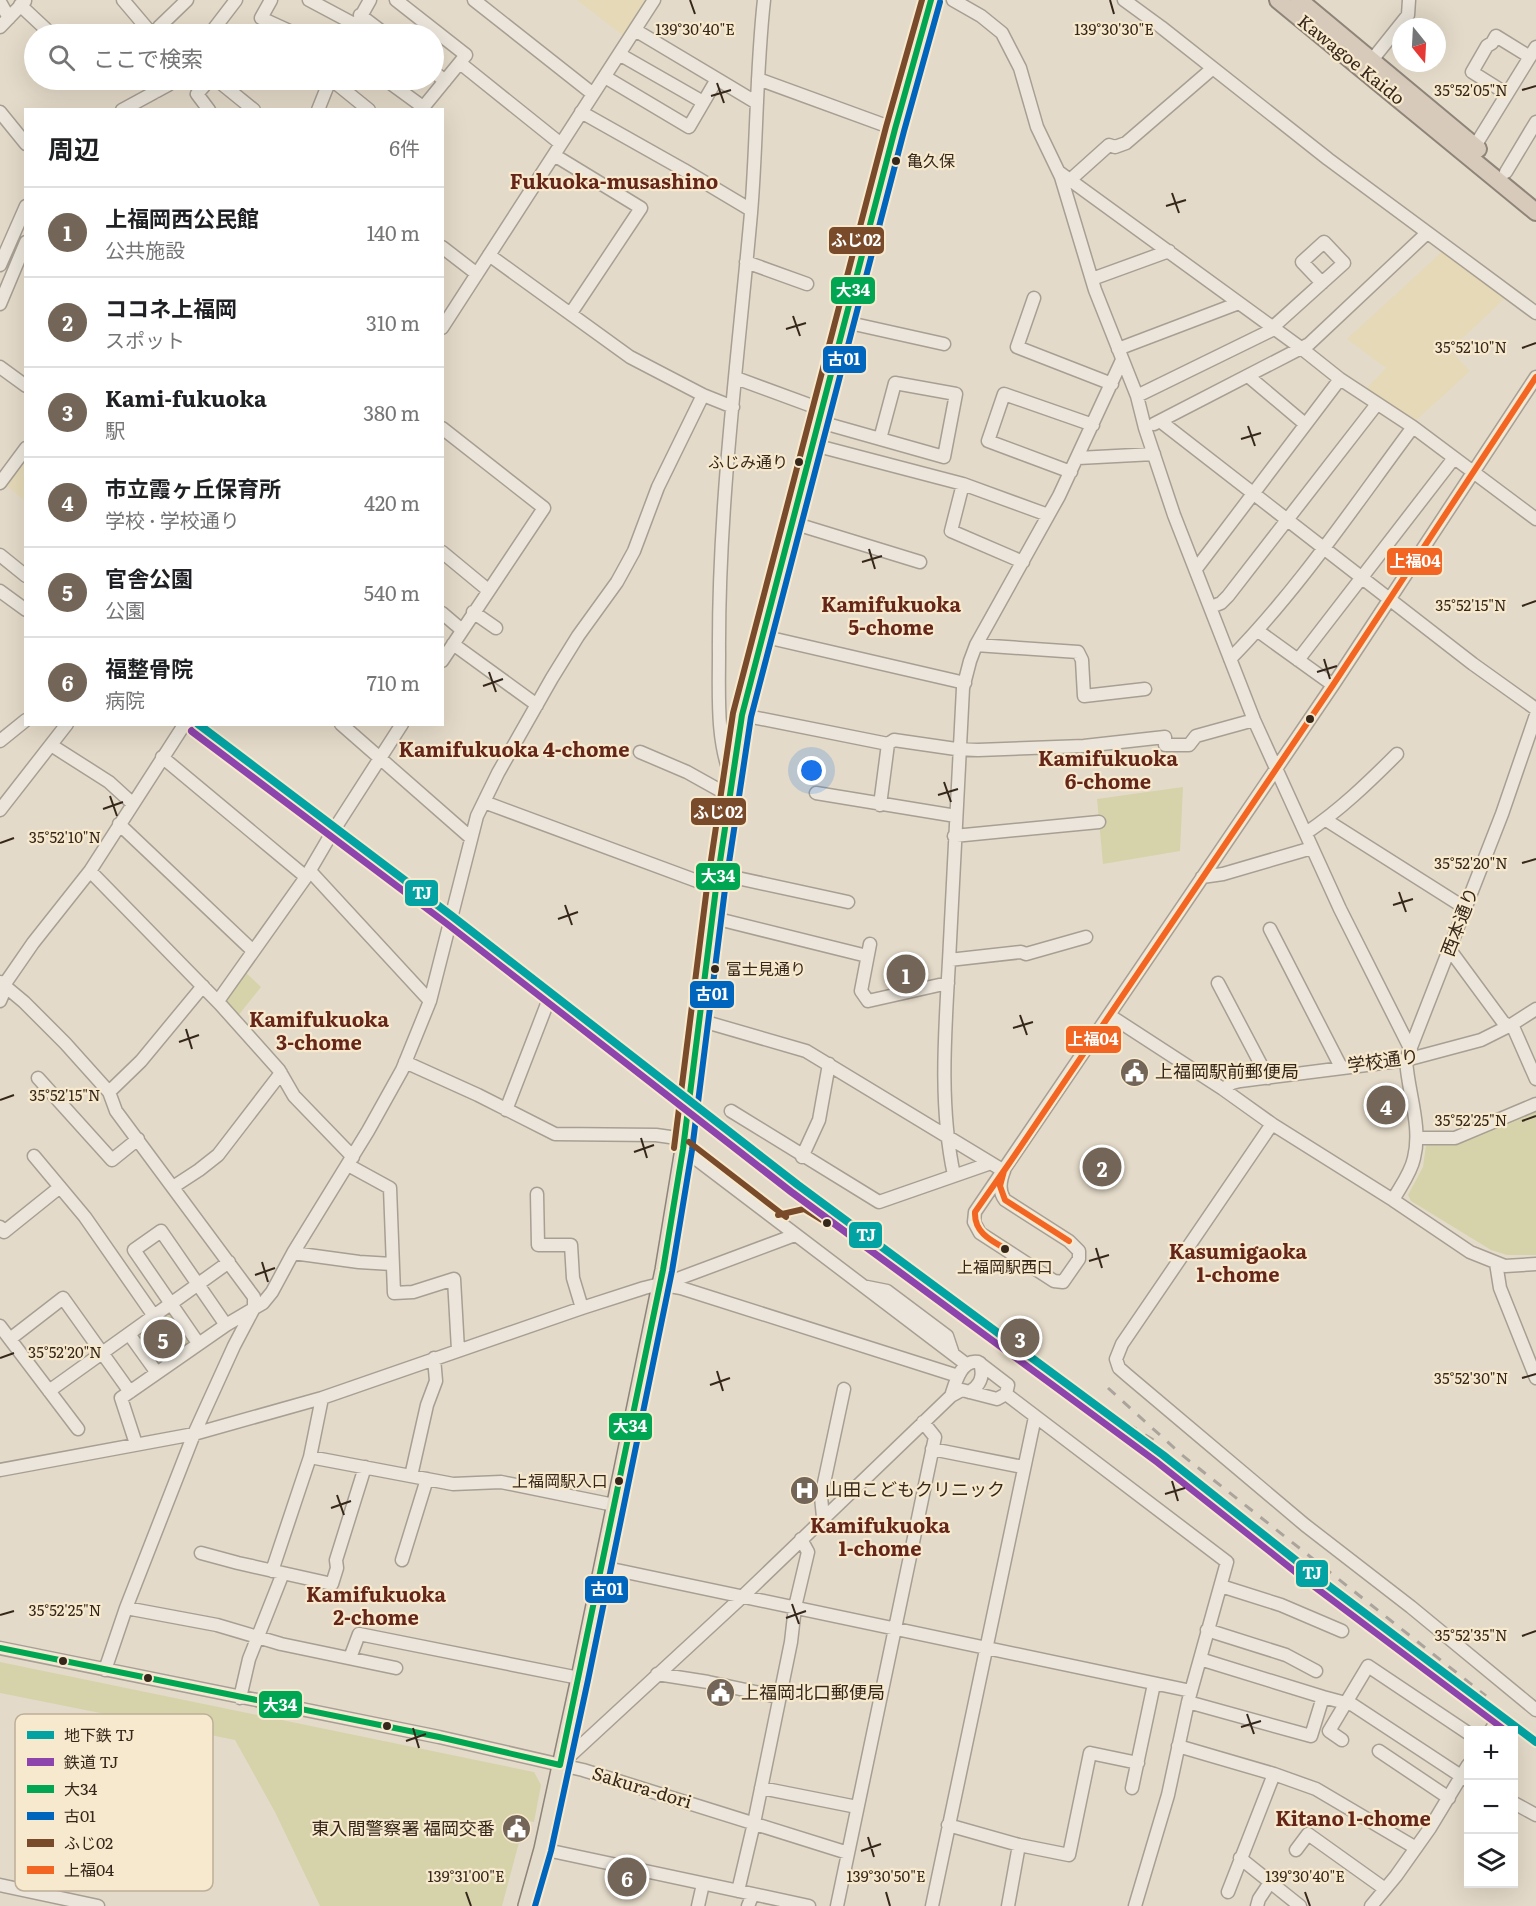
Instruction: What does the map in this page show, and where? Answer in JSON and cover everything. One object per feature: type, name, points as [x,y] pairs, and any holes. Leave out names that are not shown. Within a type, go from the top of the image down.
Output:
[{"type":"highway","name":"Kawagoe Kaido","points":[[1278,0],[1536,212]]},
{"type":"highway","name":"Kawagoe Kaido","points":[[1299,0],[1536,197]]},
{"type":"main road","points":[[525,1906],[542,1850],[659,1285],[684,1144],[717,881],[742,715],[895,129],[931,0]]},
{"type":"street","points":[[123,0],[148,24]]},
{"type":"street","points":[[164,24],[187,0]]},
{"type":"street","points":[[218,24],[236,0]]},
{"type":"street","points":[[271,0],[261,18],[274,24]]},
{"type":"street","points":[[309,0],[354,24]]},
{"type":"street","points":[[357,24],[370,0]]},
{"type":"street","points":[[396,0],[427,24]]},
{"type":"street","points":[[474,0],[593,94]]},
{"type":"street","points":[[444,325],[654,0]]},
{"type":"street","points":[[732,779],[724,762],[719,700],[718,610],[751,210],[764,0]]},
{"type":"street","points":[[952,0],[981,16],[1002,33],[1020,68],[1037,127],[1059,172],[1069,199],[1092,279],[1137,396],[1154,454],[1230,659],[1275,768],[1408,1055],[1409,1091],[1417,1137],[1414,1160],[1393,1200]]},
{"type":"street","points":[[1124,0],[1328,159],[1536,313]]},
{"type":"street","points":[[1372,60],[1408,15],[1409,0]]},
{"type":"street","points":[[0,2],[4,23]]},
{"type":"street","points":[[4,23],[23,3],[42,24]]},
{"type":"street","points":[[635,30],[757,102]]},
{"type":"street","points":[[1475,146],[1508,94],[1533,52],[1496,36],[1487,46],[1472,72],[1508,94]]},
{"type":"street","points":[[444,38],[466,55],[445,81]]},
{"type":"street","points":[[619,54],[703,102]]},
{"type":"street","points":[[460,63],[561,144]]},
{"type":"street","points":[[1070,180],[1109,145],[1115,147],[1126,143],[1213,68]]},
{"type":"street","points":[[604,77],[689,127],[717,80]]},
{"type":"street","points":[[758,79],[895,129]]},
{"type":"street","points":[[200,90],[197,94],[208,108]]},
{"type":"street","points":[[230,90],[252,108]]},
{"type":"street","points":[[319,108],[327,90]]},
{"type":"street","points":[[344,90],[366,108]]},
{"type":"street","points":[[399,90],[422,108],[437,90]]},
{"type":"street","points":[[126,108],[157,91]]},
{"type":"street","points":[[0,112],[24,142]]},
{"type":"street","points":[[581,112],[751,210]]},
{"type":"street","points":[[1506,172],[1536,122]]},
{"type":"street","points":[[554,155],[640,208],[571,313]]},
{"type":"street","points":[[1059,172],[1274,328],[1340,379],[1413,427],[1536,519]]},
{"type":"street","points":[[0,265],[24,211]]},
{"type":"street","points":[[1145,428],[1309,344],[1427,233]]},
{"type":"street","points":[[0,304],[24,247]]},
{"type":"street","points":[[444,249],[477,274]]},
{"type":"street","points":[[1092,279],[1169,251]]},
{"type":"street","points":[[489,255],[630,357],[733,407]]},
{"type":"street","points":[[746,262],[807,284]]},
{"type":"street","points":[[1137,396],[1274,328],[1322,283]]},
{"type":"street","points":[[1034,298],[1017,347],[1112,384]]},
{"type":"street","points":[[1120,354],[1239,303]]},
{"type":"street","points":[[845,322],[944,344]]},
{"type":"street","points":[[954,1175],[947,1137],[948,983],[954,836],[964,683],[976,645],[1078,458],[1112,384],[1120,354]]},
{"type":"street","points":[[0,367],[24,385]]},
{"type":"street","points":[[1248,376],[1305,424]]},
{"type":"street","points":[[981,1203],[994,1198],[1005,1200],[1070,1241],[1079,1251],[1079,1259],[1063,1281],[1054,1281],[980,1233],[974,1222],[975,1212],[981,1203],[1004,1171],[1275,768],[1333,685],[1536,377]]},
{"type":"street","points":[[736,378],[821,416],[880,439],[944,457],[956,394],[895,384],[880,439]]},
{"type":"street","points":[[1196,569],[1340,379]]},
{"type":"street","points":[[135,1444],[121,1398],[198,1343],[263,1303],[272,1292],[293,1253],[350,1161],[405,1062],[430,1001],[477,816],[537,705],[578,636],[622,572],[642,531],[658,487],[703,394]]},
{"type":"street","points":[[1071,472],[988,441],[1004,394],[1093,425]]},
{"type":"street","points":[[1211,607],[1221,603],[1228,596],[1377,404]]},
{"type":"street","points":[[1160,421],[1388,599],[1536,709]]},
{"type":"street","points":[[1230,659],[1258,631],[1413,427]]},
{"type":"street","points":[[444,430],[544,508],[444,658]]},
{"type":"street","points":[[814,445],[963,484],[1048,515]]},
{"type":"street","points":[[0,483],[24,451]]},
{"type":"street","points":[[1078,458],[1154,454]]},
{"type":"street","points":[[1298,660],[1454,458]]},
{"type":"street","points":[[963,484],[951,531],[1023,562]]},
{"type":"street","points":[[793,523],[920,562]]},
{"type":"street","points":[[444,554],[488,590]]},
{"type":"street","points":[[0,555],[24,574]]},
{"type":"street","points":[[0,591],[24,609]]},
{"type":"street","points":[[473,612],[496,628]]},
{"type":"street","points":[[444,615],[462,630]]},
{"type":"street","points":[[1258,631],[1333,685]]},
{"type":"street","points":[[762,636],[964,683]]},
{"type":"street","points":[[453,644],[537,705]]},
{"type":"street","points":[[976,645],[1078,652],[1082,660],[1084,696],[1145,689]]},
{"type":"street","points":[[742,715],[888,744],[894,740],[960,750],[1084,746],[1165,737],[1165,745],[1189,745],[1196,736],[1254,720]]},
{"type":"street","name":"西本通り","points":[[1408,1055],[1502,814],[1536,715]]},
{"type":"street","points":[[0,741],[24,722]]},
{"type":"street","points":[[0,810],[66,726]]},
{"type":"street","points":[[0,1001],[4,985],[33,943],[90,871],[183,726]]},
{"type":"street","points":[[343,726],[471,838]]},
{"type":"street","points":[[218,1001],[308,874],[401,726]]},
{"type":"street","points":[[880,805],[888,744]]},
{"type":"street","points":[[51,745],[109,782],[132,803]]},
{"type":"street","points":[[640,752],[687,772],[730,796]]},
{"type":"street","points":[[1306,834],[1326,820],[1397,754]]},
{"type":"street","points":[[162,757],[308,874],[430,1001]]},
{"type":"street","points":[[816,793],[956,816]]},
{"type":"street","points":[[484,802],[717,881],[848,902]]},
{"type":"street","points":[[1326,820],[1465,908]]},
{"type":"street","points":[[954,836],[1099,822]]},
{"type":"street","points":[[119,824],[253,951]]},
{"type":"street","points":[[1202,877],[1223,874],[1312,848]]},
{"type":"street","points":[[90,871],[218,1001],[281,1073],[294,1096],[350,1161],[390,1188],[394,1293],[413,1292],[454,1279],[458,1350]]},
{"type":"street","points":[[714,918],[869,950],[861,991],[868,1001],[948,983]]},
{"type":"street","points":[[1270,929],[1341,1067]]},
{"type":"street","points":[[949,960],[1021,952],[1026,954],[1086,938]]},
{"type":"street","points":[[1450,950],[1503,1022],[1511,1025],[1530,1050],[1536,1078]]},
{"type":"street","points":[[1218,983],[1268,1078]]},
{"type":"street","points":[[4,985],[65,1044],[109,1092],[116,1111],[254,1297],[254,1308],[229,1355],[194,1434],[126,1608],[105,1670]]},
{"type":"street","points":[[109,1092],[141,1061],[203,986]]},
{"type":"street","points":[[506,1110],[547,1004]]},
{"type":"street","name":"学校通り","points":[[1223,1089],[1240,1081],[1341,1067],[1481,1040],[1536,1009]]},
{"type":"street","points":[[1109,1015],[1470,1252],[1505,1266],[1536,1264]]},
{"type":"street","points":[[699,1020],[806,1051],[1004,1171]]},
{"type":"street","points":[[405,1062],[555,1134],[656,1135],[684,1144],[795,1234],[966,1364]]},
{"type":"street","points":[[802,1157],[819,1120],[829,1064]]},
{"type":"street","points":[[173,1186],[218,1155],[281,1073]]},
{"type":"street","points":[[38,1078],[112,1160],[138,1139]]},
{"type":"street","points":[[1417,1137],[1455,1138],[1536,1104]]},
{"type":"street","points":[[731,1111],[802,1157],[879,1202],[991,1163]]},
{"type":"street","points":[[1272,1124],[1122,1344],[1116,1359],[1117,1365],[1305,1525],[1411,1607],[1536,1710]]},
{"type":"street","points":[[34,1156],[85,1217],[154,1316]]},
{"type":"street","points":[[1004,1171],[1000,1187],[1005,1200]]},
{"type":"street","points":[[0,1227],[4,1232],[60,1187]]},
{"type":"street","points":[[537,1194],[538,1245],[571,1245],[573,1278],[582,1308]]},
{"type":"street","points":[[198,1343],[134,1250],[160,1231],[226,1325]]},
{"type":"street","points":[[0,1471],[194,1434],[322,1398],[582,1308],[659,1285],[795,1234]]},
{"type":"street","points":[[293,1253],[359,1263],[392,1264]]},
{"type":"street","points":[[49,1391],[229,1262]]},
{"type":"street","points":[[1496,1263],[1500,1288],[1536,1378]]},
{"type":"street","points":[[560,1765],[742,1597],[924,1422],[959,1387],[966,1364],[972,1361],[980,1363],[1006,1382],[1008,1389],[1006,1394],[994,1399],[959,1387],[681,1288],[659,1285]]},
{"type":"street","points":[[10,1339],[63,1298],[130,1392]]},
{"type":"street","points":[[1,1328],[78,1430]]},
{"type":"street","points":[[129,1334],[157,1373]]},
{"type":"street","points":[[411,1476],[427,1405],[436,1381],[434,1359]]},
{"type":"street","points":[[959,1387],[976,1388],[982,1375],[980,1363]]},
{"type":"street","points":[[823,1517],[821,1497],[844,1389]]},
{"type":"street","points":[[1006,1394],[1227,1562],[1189,1696],[1168,1795],[1135,1906]]},
{"type":"street","points":[[240,1698],[249,1659],[258,1638],[278,1572],[310,1457],[322,1398]]},
{"type":"street","points":[[932,1906],[1035,1417]]},
{"type":"street","points":[[837,1906],[932,1449],[934,1434],[924,1422]]},
{"type":"street","points":[[932,1449],[1023,1467]]},
{"type":"street","points":[[310,1457],[453,1484],[501,1482],[614,1505]]},
{"type":"street","points":[[201,1553],[332,1584],[337,1568],[336,1560],[365,1467]]},
{"type":"street","points":[[402,1560],[427,1479]]},
{"type":"street","points":[[738,1890],[754,1823],[791,1642],[795,1607],[808,1552],[801,1539]]},
{"type":"street","points":[[602,1567],[1154,1684],[1311,1736],[1323,1697]]},
{"type":"street","points":[[1221,1586],[1281,1605],[1342,1631]]},
{"type":"street","points":[[126,1608],[217,1625],[258,1638],[396,1668]]},
{"type":"street","points":[[1207,1630],[1286,1655],[1316,1671]]},
{"type":"street","points":[[350,1658],[359,1634],[579,1678]]},
{"type":"street","name":"Sakura-dori","points":[[0,1648],[440,1737],[583,1770],[848,1853]]},
{"type":"street","points":[[1200,1659],[1353,1705],[1464,1778]]},
{"type":"street","points":[[1342,1740],[1329,1731],[1368,1666],[1464,1730]]},
{"type":"street","points":[[657,1674],[778,1697]]},
{"type":"street","points":[[1132,1788],[1154,1684]]},
{"type":"street","points":[[1178,1746],[1274,1774],[1316,1789],[1416,1848]]},
{"type":"street","points":[[1379,1751],[1449,1798]]},
{"type":"street","points":[[948,1825],[1019,1845],[1069,1855],[1090,1753],[1138,1763]]},
{"type":"street","points":[[1228,1892],[1274,1774]]},
{"type":"street","points":[[1371,1906],[1464,1780]]},
{"type":"street","points":[[761,1788],[857,1807]]},
{"type":"street","points":[[1518,1805],[1536,1815]]},
{"type":"street","points":[[1296,1850],[1308,1834],[1385,1889]]},
{"type":"street","points":[[1008,1906],[1019,1845]]},
{"type":"street","points":[[542,1850],[809,1906]]},
{"type":"street","points":[[1240,1858],[1300,1906]]},
{"type":"street","points":[[1257,1906],[1271,1881]]},
{"type":"street","points":[[698,1906],[703,1884]]},
{"type":"street","points":[[0,1885],[15,1888]]},
{"type":"street","points":[[28,1891],[98,1906]]},
{"type":"street","points":[[748,1906],[753,1894]]},
{"type":"shaded area","points":[[577,0],[649,0],[625,37]]},
{"type":"shaded area","points":[[1443,251],[1506,297],[1450,350],[1470,371],[1414,422],[1363,392],[1386,368],[1347,339]]},
{"type":"shaded area","points":[[24,455],[24,500],[4,483]]},
{"type":"shaded area","points":[[1183,787],[1180,851],[1103,864],[1097,799]]},
{"type":"shaded area","points":[[243,970],[261,987],[237,1017],[222,1001]]},
{"type":"shaded area","points":[[1536,1110],[1536,1255],[1507,1255],[1491,1250],[1411,1201],[1408,1195],[1423,1167],[1426,1145],[1457,1144]]},
{"type":"shaded area","points":[[168,1312],[172,1312],[192,1340],[191,1344],[157,1368],[135,1335]]},
{"type":"shaded area","points":[[0,1662],[534,1772],[541,1785],[534,1822],[525,1820],[502,1906],[320,1906],[275,1812],[235,1740],[213,1736],[213,1714],[105,1714],[0,1693]]},
{"type":"railway","points":[[1108,1388],[1182,1455],[1486,1696]]},
{"type":"railway","points":[[1094,1403],[1160,1444]]},
{"type":"metro line","name":"TJ","points":[[201,726],[452,916],[798,1185],[1163,1455],[1313,1574],[1536,1742]]},
{"type":"rail line","name":"TJ","points":[[192,731],[447,923],[792,1192],[1158,1462],[1308,1581],[1501,1726]]},
{"type":"transit line","name":"ふじ02","points":[[674,1148],[707,887],[733,713],[886,127],[922,0]]},
{"type":"transit line","name":"大34","points":[[560,1765],[663,1270],[683,1149],[716,888],[742,715],[895,129],[931,0]]},
{"type":"transit line","name":"古01","points":[[535,1906],[551,1851],[588,1680],[672,1271],[692,1150],[725,889],[751,717],[904,131],[940,2]]},
{"type":"transit line","name":"上福04","points":[[1069,1241],[1005,1200],[1000,1186],[1004,1171],[1333,685],[1536,377]]},
{"type":"transit line","name":"ふじ02","points":[[689,1142],[786,1217]]},
{"type":"transit line","name":"上福04","points":[[1006,1249],[984,1235],[977,1225],[975,1212],[1010,1162]]},
{"type":"transit line","name":"ふじ02","points":[[778,1215],[804,1209],[830,1225]]},
{"type":"transit line","name":"大34","points":[[0,1648],[439,1737],[560,1765]]},
{"type":"place","name":"亀久保","points":[[896,161]]},
{"type":"place","name":"ふじみ通り","points":[[799,462]]},
{"type":"place","name":"富士見通り","points":[[715,969]]},
{"type":"place","name":"上福岡西公民館","points":[[906,974]]},
{"type":"place","name":"上福岡駅前郵便局","points":[[1134,1072]]},
{"type":"place","name":"市立霞ヶ丘保育所","points":[[1386,1105]]},
{"type":"place","name":"ココネ上福岡","points":[[1102,1167]]},
{"type":"place","name":"上福岡駅西口","points":[[1005,1249]]},
{"type":"place","name":"Kami-fukuoka","points":[[1020,1338]]},
{"type":"place","name":"官舎公園","points":[[163,1339]]},
{"type":"place","name":"上福岡駅入口","points":[[619,1481]]},
{"type":"place","name":"山田こどもクリニック","points":[[804,1490]]},
{"type":"place","name":"上福岡北口郵便局","points":[[720,1693]]},
{"type":"place","name":"東入間警察署 福岡交番","points":[[516,1829]]},
{"type":"place","name":"福整骨院","points":[[627,1877]]},
{"type":"district","name":"Fukuoka-musashino","points":[[614,182]]},
{"type":"district","name":"Kamifukuoka 5-chome","points":[[891,616]]},
{"type":"district","name":"Kamifukuoka 4-chome","points":[[514,750]]},
{"type":"district","name":"Kamifukuoka 6-chome","points":[[1108,770]]},
{"type":"district","name":"Kamifukuoka 3-chome","points":[[319,1032]]},
{"type":"district","name":"Kasumigaoka 1-chome","points":[[1238,1264]]},
{"type":"district","name":"Kamifukuoka 1-chome","points":[[880,1538]]},
{"type":"district","name":"Kamifukuoka 2-chome","points":[[376,1606]]},
{"type":"district","name":"Kitano 1-chome","points":[[1353,1819]]}]
